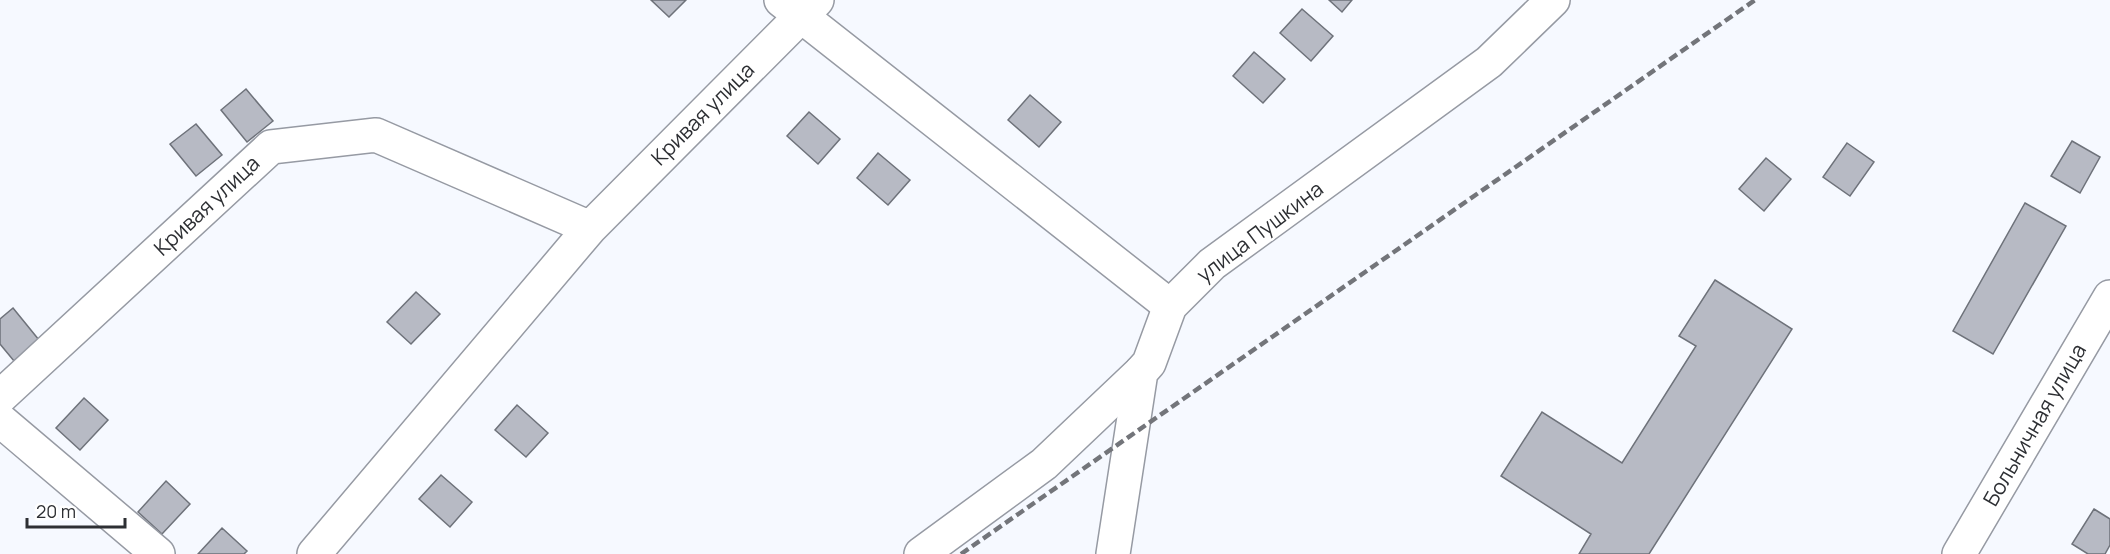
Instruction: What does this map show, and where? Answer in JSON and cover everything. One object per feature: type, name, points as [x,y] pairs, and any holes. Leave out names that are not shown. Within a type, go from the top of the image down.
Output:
[{"type":"street","name":"улица Пушкина","points":[[1113,554],[1141,372],[1149,363],[1170,306],[1212,264],[1489,62],[1553,0]]},
{"type":"street","points":[[799,6],[1170,306]]},
{"type":"street","name":"Кривая улица","points":[[314,554],[590,228],[799,6]]},
{"type":"street","name":"Кривая улица","points":[[0,397],[271,147],[376,135],[590,228]]},
{"type":"street","name":"Больничная улица","points":[[1959,554],[2110,297]]},
{"type":"street","points":[[921,554],[1044,464],[1141,372]]},
{"type":"street","points":[[0,420],[158,554]]},
{"type":"building","points":[[651,0],[686,0],[669,17]]},
{"type":"building","points":[[1329,0],[1352,0],[1342,12]]},
{"type":"building","points":[[1302,9],[1333,36],[1311,61],[1280,33]]},
{"type":"building","points":[[1254,52],[1285,79],[1263,103],[1233,76]]},
{"type":"building","points":[[246,89],[273,121],[247,142],[221,110]]},
{"type":"building","points":[[1030,95],[1061,122],[1039,147],[1008,120]]},
{"type":"building","points":[[809,112],[840,139],[818,164],[787,136]]},
{"type":"building","points":[[196,124],[222,155],[196,176],[170,144]]},
{"type":"building","points":[[2072,141],[2100,157],[2080,193],[2051,176]]},
{"type":"building","points":[[1847,143],[1874,162],[1850,196],[1823,177]]},
{"type":"building","points":[[878,153],[910,180],[888,205],[857,178]]},
{"type":"building","points":[[1766,158],[1791,179],[1764,211],[1739,189]]},
{"type":"building","points":[[2025,203],[2066,226],[1993,354],[1953,331]]},
{"type":"building","points":[[1715,280],[1792,329],[1649,554],[1579,554],[1591,534],[1501,476],[1542,412],[1622,463],[1696,346],[1679,336]]},
{"type":"building","points":[[416,292],[440,314],[411,344],[387,322]]},
{"type":"building","points":[[13,308],[39,340],[14,361],[0,344],[0,319]]},
{"type":"building","points":[[84,398],[108,420],[80,450],[56,428]]},
{"type":"building","points":[[517,405],[548,433],[526,457],[495,430]]},
{"type":"building","points":[[441,475],[472,502],[450,527],[419,499]]},
{"type":"building","points":[[166,481],[190,504],[162,534],[138,512]]},
{"type":"building","points":[[2094,509],[2110,519],[2110,545],[2105,554],[2088,554],[2072,544]]},
{"type":"building","points":[[222,528],[247,551],[244,554],[198,554]]},
{"type":"railway","points":[[961,554],[1755,0]]}]
